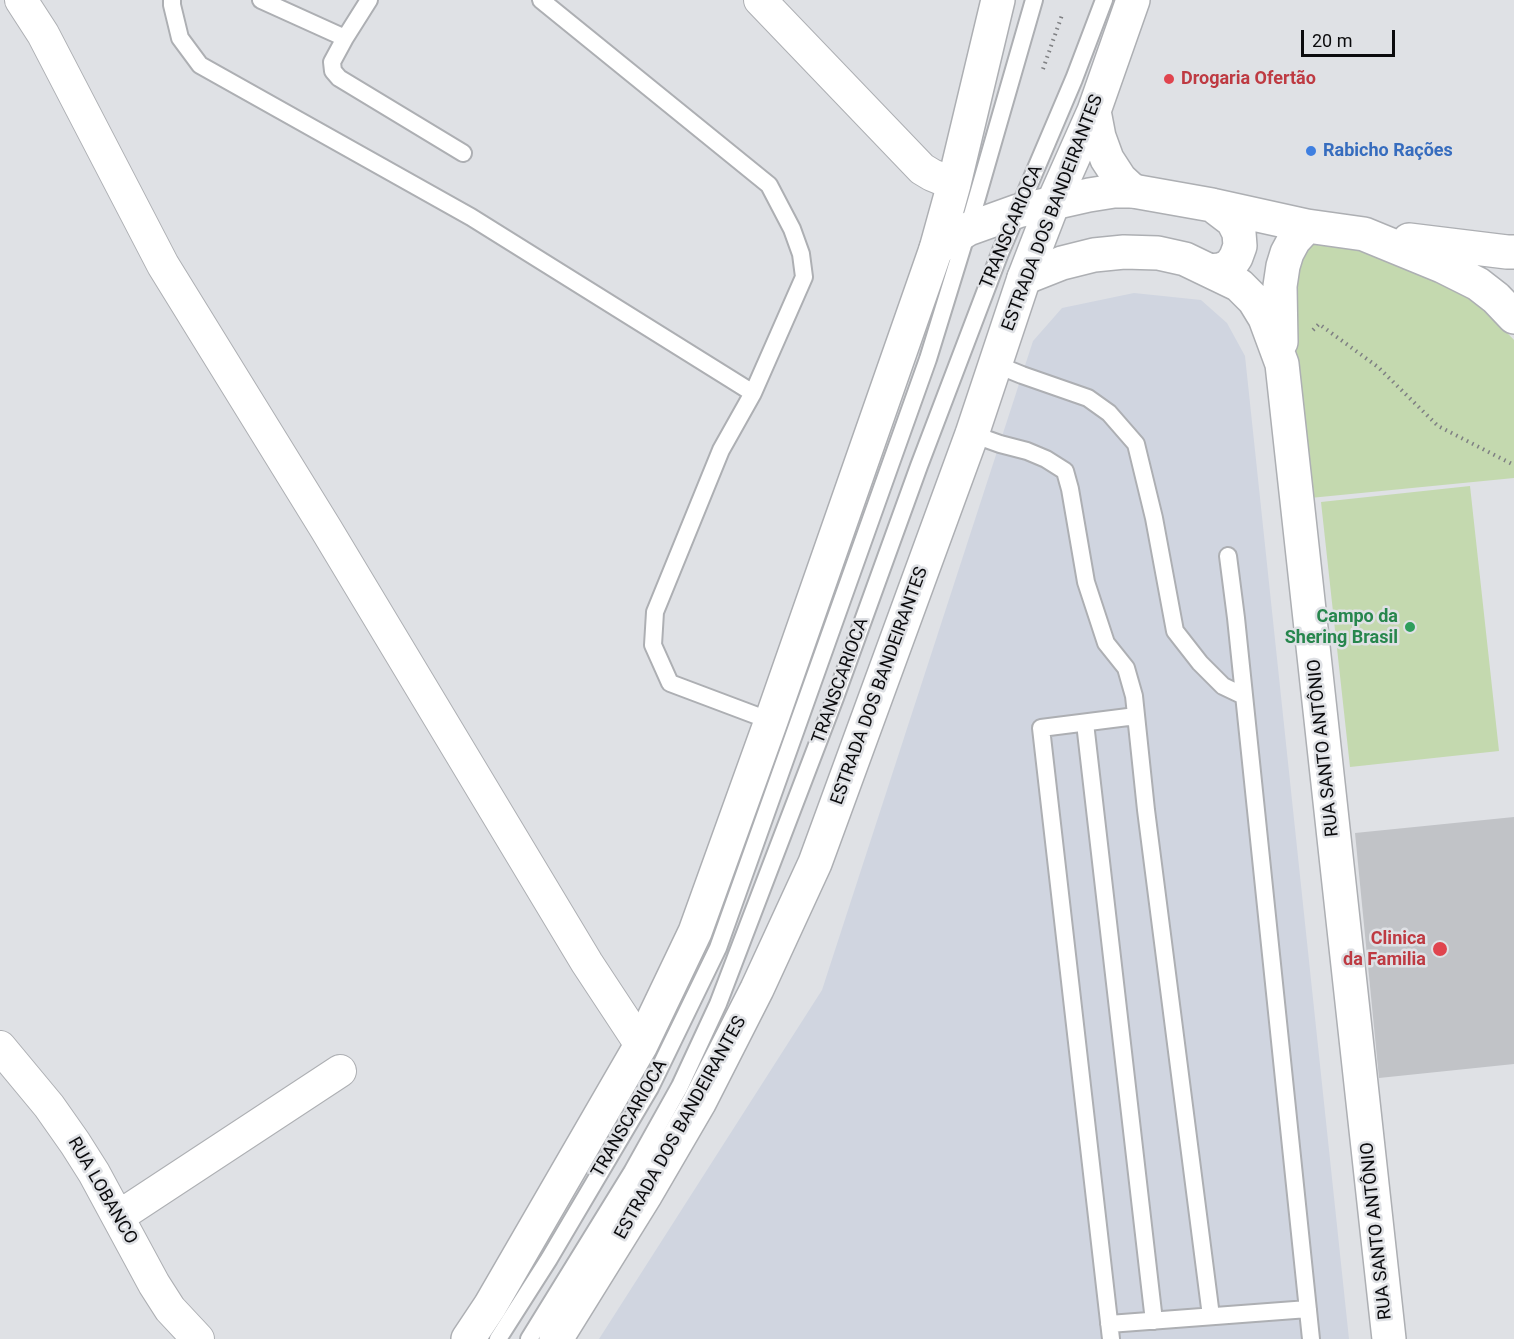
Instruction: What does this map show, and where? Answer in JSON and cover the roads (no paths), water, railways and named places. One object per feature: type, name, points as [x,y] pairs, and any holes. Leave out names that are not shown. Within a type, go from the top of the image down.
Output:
[{"type":"main road","points":[[468,1339],[490,1306],[640,1045],[695,932],[936,249],[998,0]]},
{"type":"main road","name":"ESTRADA DOS BANDEIRANTES","points":[[556,1339],[646,1194],[699,1103],[757,989],[806,884],[972,434],[1024,278],[1053,203],[1094,111],[1133,0]]},
{"type":"main road","points":[[1094,111],[1099,137],[1107,159],[1120,178],[1133,191]]},
{"type":"main road","points":[[936,249],[968,229],[1018,211],[1089,195],[1133,191],[1212,205],[1307,226],[1514,252]]},
{"type":"main road","points":[[1210,271],[1230,266],[1240,246],[1239,233],[1233,221],[1212,205]]},
{"type":"main road","points":[[1282,364],[1280,286],[1287,253],[1294,240],[1307,226]]},
{"type":"main road","points":[[1364,234],[1442,266],[1478,284],[1496,298],[1514,317]]},
{"type":"main road","name":"RUA SANTO ANTÔNIO","points":[[1024,278],[1062,263],[1094,255],[1124,252],[1158,253],[1185,259],[1239,285],[1254,300],[1265,318],[1282,364],[1389,1339]]},
{"type":"street","points":[[21,0],[43,34],[163,265],[326,529],[581,953],[640,1045]]},
{"type":"street","points":[[760,0],[922,169],[932,176],[954,184]]},
{"type":"street","name":"RUA LOBANCO","points":[[0,1047],[49,1106],[68,1134],[94,1173],[154,1284],[170,1309],[198,1339]]},
{"type":"street","points":[[118,1217],[340,1071]]},
{"type":"lane","points":[[172,0],[180,38],[200,65],[471,217],[753,393]]},
{"type":"lane","points":[[261,0],[345,38]]},
{"type":"lane","points":[[369,0],[332,62],[333,71],[339,78],[463,153]]},
{"type":"lane","points":[[542,0],[769,185],[801,254],[804,277],[753,393],[721,450],[655,612],[653,645],[670,683],[771,721]]},
{"type":"lane","name":"TRANSCARIOCA","points":[[498,1339],[549,1259],[650,1088],[718,948],[928,359],[1034,0]]},
{"type":"lane","name":"TRANSCARIOCA","points":[[529,1339],[632,1172],[680,1086],[718,1004],[835,698],[919,466],[1000,253],[1074,79],[1104,0]]},
{"type":"lane","points":[[995,364],[1088,398],[1109,413],[1136,444],[1154,518],[1175,631],[1200,663],[1223,686],[1244,696]]},
{"type":"lane","points":[[972,434],[1046,459],[1065,471],[1086,582],[1106,643],[1126,668],[1134,696],[1146,810],[1211,1316]]},
{"type":"lane","points":[[1228,556],[1311,1339]]},
{"type":"lane","points":[[1136,716],[1041,729],[1110,1332],[1154,1321],[1308,1309]]},
{"type":"lane","points":[[1085,723],[1154,1321]]},
{"type":"place","name":"Drogaria Ofertão","points":[[1169,79]]},
{"type":"place","name":"Rabicho Rações","points":[[1311,151]]},
{"type":"place","name":"Campo da Shering Brasil","points":[[1410,627]]},
{"type":"place","name":"Clinica da Familia","points":[[1440,949]]}]
